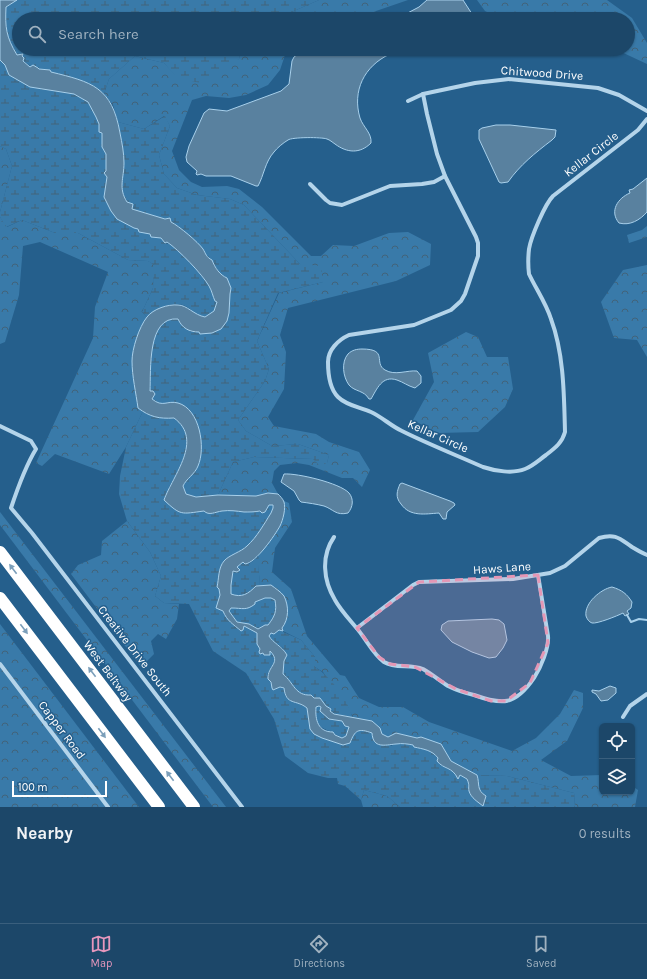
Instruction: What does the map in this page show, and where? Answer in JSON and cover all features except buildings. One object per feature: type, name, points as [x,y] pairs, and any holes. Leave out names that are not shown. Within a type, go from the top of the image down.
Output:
[{"type":"highway","name":"West Beltway","points":[[0,552],[194,807]]},
{"type":"highway","points":[[0,598],[159,807]]},
{"type":"street","name":"Chitwood Drive","points":[[408,101],[423,94],[475,82],[509,79],[598,88],[620,95],[647,111]]},
{"type":"street","name":"Kellar Circle","points":[[423,94],[432,136],[446,176],[478,243],[478,256],[465,294],[461,301],[451,310],[414,325],[349,335],[342,339],[331,350],[328,360],[332,388],[337,396],[343,401],[371,412],[401,431],[493,470],[518,471],[531,466],[558,445],[563,439],[565,432],[563,376],[554,328],[551,317],[529,274],[528,267],[531,242],[549,199],[638,130],[647,119]]},
{"type":"street","points":[[310,184],[330,203],[342,205],[390,186],[434,182],[446,176]]},
{"type":"street","name":"Creative Drive South","points":[[0,426],[31,441],[36,449],[18,486],[11,508],[32,533],[242,807]]},
{"type":"street","name":"Haws Lane","points":[[357,628],[412,584],[419,582],[513,579],[550,573],[565,566],[599,538],[605,536],[622,539],[635,549],[647,555]]},
{"type":"street","points":[[334,537],[328,546],[326,553],[326,575],[329,588],[335,600],[379,657],[390,664],[415,667],[428,672],[456,690],[491,701],[506,702],[519,695],[535,676],[548,643],[538,575]]},
{"type":"street","name":"Capper Road","points":[[0,664],[108,807]]},
{"type":"street","points":[[623,717],[630,706],[647,694]]},
{"type":"highlighted area","points":[[538,575],[548,643],[530,683],[506,701],[491,701],[456,689],[415,667],[390,664],[379,657],[357,628],[419,582]]},
{"type":"green space","points":[[17,0],[319,0],[292,12],[12,12],[12,45],[7,32],[6,7]]},
{"type":"green space","points":[[319,0],[408,0],[375,12],[292,12]]},
{"type":"green space","points":[[477,0],[607,0],[624,12],[487,12]]},
{"type":"green space","points":[[635,23],[647,43],[647,64],[630,56],[635,56]]},
{"type":"green space","points":[[22,56],[135,56],[109,79],[104,94],[79,80],[51,72],[50,70],[33,67],[24,60]]},
{"type":"green space","points":[[135,56],[164,63],[178,78],[239,59],[240,56],[285,56],[280,70],[268,85],[246,95],[229,98],[206,96],[192,100],[172,151],[179,170],[191,182],[202,187],[227,186],[239,189],[262,207],[311,256],[321,256],[333,245],[354,246],[389,233],[408,232],[431,244],[430,265],[396,281],[288,308],[280,335],[286,352],[284,389],[268,417],[274,426],[316,434],[329,442],[359,452],[370,470],[362,487],[353,478],[342,478],[309,465],[297,463],[280,465],[274,471],[272,483],[278,494],[268,493],[256,496],[218,495],[233,462],[254,457],[313,459],[327,463],[329,455],[298,444],[272,446],[246,431],[238,420],[265,381],[269,369],[257,341],[279,293],[323,282],[300,264],[244,205],[230,199],[197,195],[177,188],[164,174],[159,155],[170,126],[164,116],[144,129],[118,122],[113,105],[104,94],[109,79]]},
{"type":"green space","points":[[135,56],[240,56],[239,59],[201,83],[177,78],[164,63]]},
{"type":"green space","points":[[0,60],[5,65],[9,75],[30,87],[74,94],[88,102],[99,124],[99,132],[102,133],[102,147],[106,154],[107,177],[104,197],[111,211],[134,228],[151,234],[151,237],[161,238],[165,243],[170,244],[182,254],[210,289],[215,301],[217,302],[214,311],[205,317],[198,315],[183,305],[173,304],[159,309],[147,317],[142,312],[153,288],[154,265],[148,261],[128,260],[78,233],[55,233],[22,220],[6,227],[0,217],[0,212],[12,166],[6,149],[0,146]]},
{"type":"green space","points":[[165,116],[170,126],[159,155],[164,174],[177,188],[197,195],[230,199],[244,205],[300,264],[321,266],[323,282],[278,293],[257,341],[269,369],[265,381],[238,420],[246,431],[272,446],[298,444],[329,455],[327,463],[320,466],[313,459],[254,457],[233,462],[218,495],[196,497],[186,494],[183,486],[189,479],[201,447],[171,402],[161,404],[152,399],[153,391],[150,391],[151,358],[155,333],[164,322],[175,319],[178,319],[191,332],[199,332],[227,321],[231,288],[212,260],[207,258],[203,251],[178,226],[171,222],[168,218],[165,219],[132,209],[122,194],[124,163],[118,122],[144,129]]},
{"type":"green space","points":[[0,146],[6,149],[12,166],[0,212]]},
{"type":"green space","points":[[0,217],[7,227],[22,220],[55,233],[78,233],[128,260],[148,261],[155,265],[153,288],[142,312],[147,317],[137,337],[138,408],[143,411],[126,447],[109,474],[55,454],[42,466],[36,463],[93,338],[95,307],[108,272],[40,242],[23,246],[19,295],[5,342],[0,344]]},
{"type":"green space","points":[[647,226],[647,237],[629,243],[627,235],[642,230]]},
{"type":"green space","points":[[647,265],[647,357],[637,340],[614,338],[601,302],[623,270]]},
{"type":"green space","points":[[466,332],[478,337],[487,357],[508,357],[513,389],[505,407],[478,432],[438,433],[413,420],[434,382],[428,353]]},
{"type":"green space","points":[[143,411],[158,418],[174,418],[181,425],[185,433],[187,442],[185,451],[178,470],[169,487],[186,513],[204,511],[210,514],[221,511],[235,510],[245,512],[265,512],[269,504],[272,505],[273,508],[271,513],[254,539],[244,548],[229,557],[222,564],[217,587],[220,595],[217,608],[223,611],[228,620],[240,631],[244,626],[257,633],[260,654],[270,651],[274,657],[274,663],[267,675],[274,690],[280,687],[284,689],[285,696],[293,702],[302,704],[307,708],[310,729],[350,743],[354,734],[362,730],[378,736],[391,746],[407,744],[431,752],[436,756],[440,765],[454,772],[458,778],[459,775],[467,779],[483,806],[486,796],[480,789],[477,775],[507,776],[574,793],[575,807],[400,807],[387,796],[364,790],[361,800],[345,786],[338,784],[337,778],[328,778],[308,773],[285,756],[274,719],[246,673],[213,651],[189,604],[164,603],[155,596],[161,576],[150,552],[127,521],[119,494],[120,476],[126,447]]},
{"type":"green space","points":[[284,501],[289,503],[292,522],[275,548],[272,572],[291,589],[307,636],[340,675],[345,676],[359,698],[379,707],[403,707],[429,722],[512,751],[536,738],[560,714],[574,690],[583,693],[583,708],[567,741],[541,760],[571,776],[599,775],[599,795],[635,795],[635,788],[638,790],[635,807],[575,807],[574,793],[507,776],[477,775],[451,761],[441,744],[396,733],[388,737],[382,734],[372,721],[353,719],[352,715],[323,672],[315,667],[315,657],[301,640],[283,631],[271,585],[260,586],[258,557],[280,524]]},
{"type":"green space","points":[[0,512],[226,807],[213,807],[0,525]]},
{"type":"green space","points":[[127,521],[150,552],[161,576],[155,596],[164,603],[179,604],[177,619],[166,639],[158,634],[151,641],[154,654],[141,667],[71,574],[78,565],[101,555],[102,541]]},
{"type":"green space","points":[[259,556],[258,567],[260,586],[256,586],[242,595],[238,596],[231,594],[230,585],[233,571],[239,570],[237,567],[244,562],[249,564]]},
{"type":"green space","points":[[265,598],[275,600],[275,610],[268,625],[258,629],[249,624],[237,622],[229,611],[231,608],[244,609]]},
{"type":"green space","points":[[0,624],[139,807],[0,807]]},
{"type":"green space","points":[[279,630],[301,640],[315,657],[315,667],[333,683],[343,697],[353,719],[330,711],[331,709],[326,706],[320,698],[314,698],[311,695],[301,693],[283,674],[283,648],[269,636],[271,633],[274,634]]},
{"type":"green space","points":[[319,706],[334,720],[342,721],[345,726],[350,727],[346,736],[342,738],[318,724],[316,718],[316,707]]},
{"type":"green space","points":[[364,790],[387,796],[400,807],[363,807],[361,800]]},
{"type":"shaded area","points":[[0,0],[17,0],[6,7],[6,26],[12,46],[12,56],[22,56],[24,58],[23,61],[30,67],[33,65],[39,69],[50,70],[51,72],[78,79],[98,89],[105,96],[112,105],[120,133],[124,163],[122,187],[124,197],[127,202],[133,204],[132,209],[165,219],[170,218],[171,222],[193,238],[201,246],[207,257],[212,260],[218,271],[227,278],[231,288],[229,313],[227,321],[221,329],[212,333],[200,334],[199,332],[186,329],[178,319],[168,320],[161,326],[156,335],[153,346],[150,391],[153,391],[155,394],[152,399],[156,402],[174,402],[186,407],[192,413],[196,421],[201,440],[200,458],[197,469],[183,486],[186,494],[196,497],[218,495],[256,496],[268,493],[278,494],[284,502],[285,505],[281,523],[270,542],[254,559],[245,564],[243,562],[237,567],[240,570],[237,572],[233,571],[231,594],[238,596],[247,593],[256,586],[271,585],[280,592],[286,600],[286,621],[282,628],[283,631],[279,630],[274,634],[271,633],[269,636],[283,649],[287,655],[284,661],[283,674],[295,688],[306,695],[311,695],[314,698],[320,698],[334,714],[372,721],[380,728],[382,734],[388,737],[396,733],[417,738],[421,737],[441,744],[451,761],[477,775],[480,789],[486,796],[483,806],[471,796],[467,779],[460,775],[458,779],[451,770],[442,766],[437,761],[438,758],[436,755],[424,749],[407,744],[380,745],[375,742],[372,733],[363,731],[358,731],[355,733],[350,743],[343,745],[314,734],[310,729],[307,708],[289,700],[285,694],[284,688],[280,687],[273,690],[271,682],[268,679],[268,675],[275,659],[270,651],[270,655],[264,655],[263,653],[260,654],[260,649],[257,644],[257,633],[244,626],[243,630],[241,631],[228,620],[223,611],[216,608],[220,595],[217,587],[222,564],[229,557],[244,548],[254,539],[271,513],[273,505],[269,505],[265,512],[262,513],[260,511],[222,511],[210,513],[204,511],[182,513],[174,509],[164,500],[184,458],[186,437],[183,427],[174,418],[155,417],[138,408],[133,379],[132,361],[136,338],[144,321],[157,309],[165,306],[181,305],[205,317],[214,311],[217,302],[215,301],[206,281],[184,256],[167,242],[165,243],[161,238],[151,237],[150,234],[139,232],[138,229],[117,219],[111,211],[104,197],[107,177],[104,173],[106,171],[106,154],[102,147],[102,133],[99,132],[99,124],[88,102],[74,94],[30,87],[9,75],[5,65],[0,60]],"holes":[[[265,598],[275,600],[275,613],[268,625],[258,629],[249,624],[237,622],[229,611],[231,608],[249,608],[255,604],[255,602]],[[316,707],[321,707],[320,711],[329,719],[342,721],[345,726],[349,727],[346,736],[342,738],[335,735],[333,732],[321,728],[318,724],[316,716]]]},
{"type":"shaded area","points":[[427,0],[463,0],[471,12],[410,12],[419,7]]},
{"type":"shaded area","points":[[387,56],[373,65],[367,72],[359,89],[358,108],[360,118],[369,133],[371,143],[367,147],[358,151],[349,151],[324,138],[301,138],[288,140],[278,147],[271,156],[258,186],[231,176],[197,175],[197,171],[187,162],[186,157],[189,146],[204,113],[209,109],[227,111],[281,91],[289,84],[292,61],[294,57]]},
{"type":"shaded area","points":[[496,125],[556,130],[555,137],[523,165],[508,182],[501,183],[499,182],[479,139],[479,130]]},
{"type":"shaded area","points":[[647,178],[647,212],[634,222],[627,224],[619,223],[615,214],[616,205],[622,198],[630,193],[629,190],[633,189]]},
{"type":"shaded area","points":[[362,349],[375,351],[378,354],[382,367],[389,372],[397,373],[417,371],[421,376],[421,383],[415,388],[397,380],[387,379],[378,387],[371,399],[369,399],[365,394],[349,385],[344,374],[344,361],[348,354],[355,350]]},
{"type":"shaded area","points":[[284,474],[318,479],[344,489],[352,498],[352,506],[350,511],[348,513],[340,514],[324,506],[301,502],[294,491],[281,482]]},
{"type":"shaded area","points":[[402,483],[450,501],[455,505],[447,512],[446,519],[443,519],[439,513],[413,513],[401,504],[397,496],[398,489]]},
{"type":"shaded area","points":[[612,587],[619,589],[632,602],[631,608],[627,611],[629,614],[625,616],[623,613],[612,618],[591,623],[586,616],[586,611],[590,602],[598,594]]},
{"type":"shaded area","points":[[499,620],[504,624],[507,640],[496,657],[489,658],[472,652],[452,642],[441,630],[442,625],[448,621]]},
{"type":"shaded area","points":[[610,686],[616,688],[616,693],[608,700],[601,701],[596,694],[592,692],[592,690],[599,691]]},
{"type":"waterway","points":[[627,615],[631,622],[639,619],[647,620]]}]
